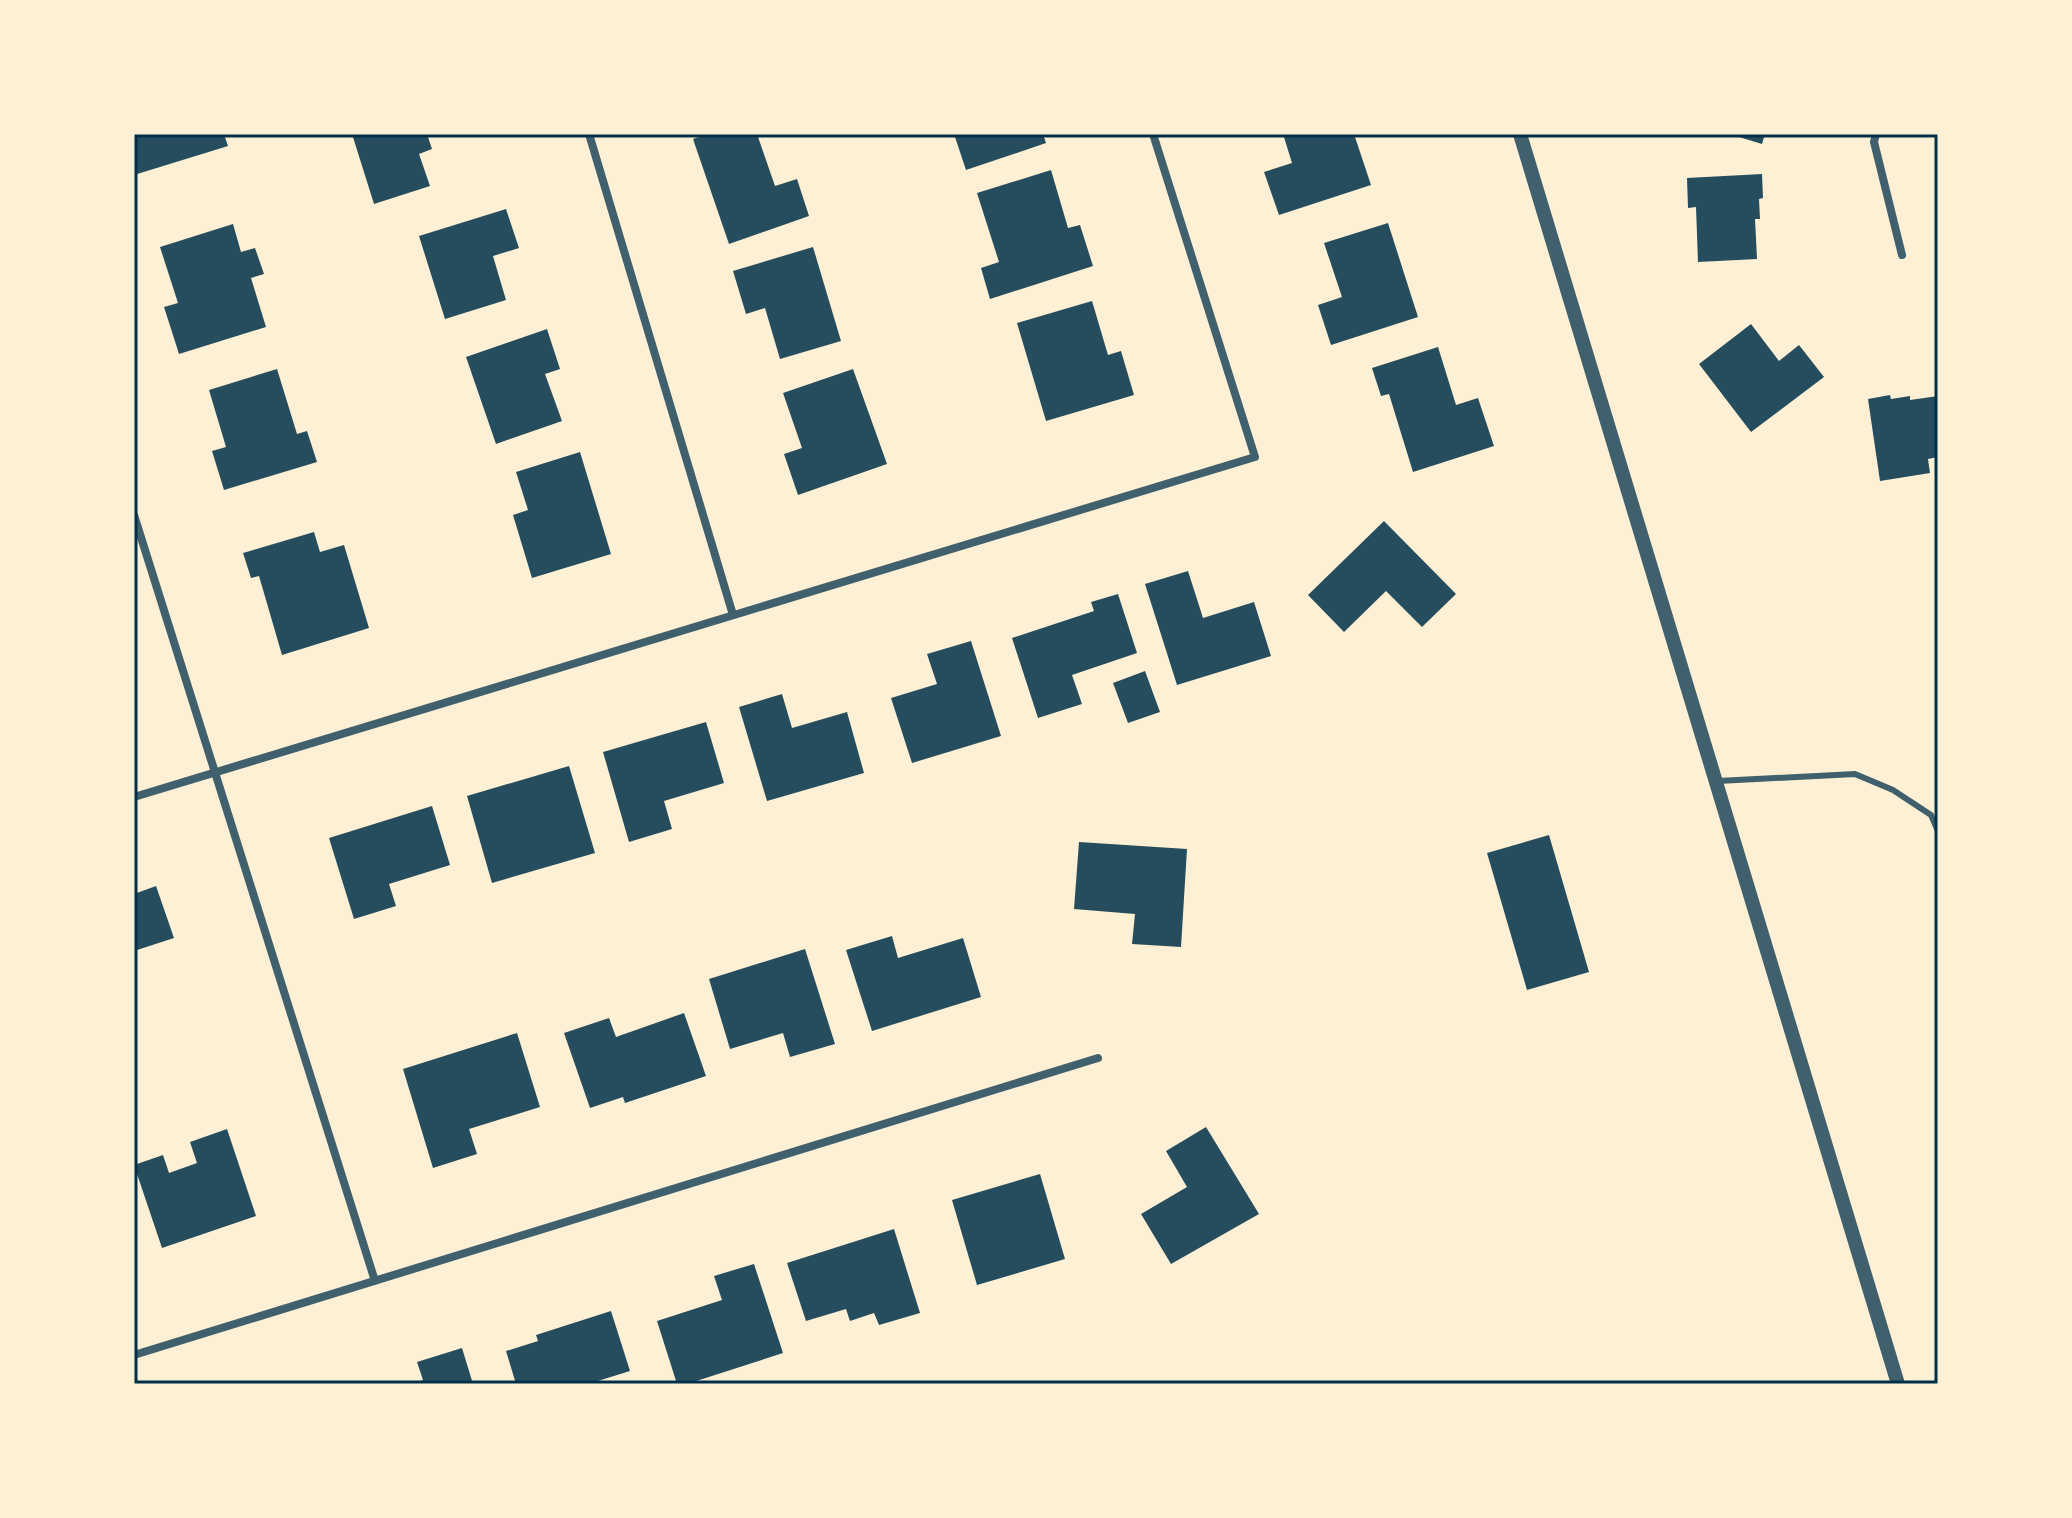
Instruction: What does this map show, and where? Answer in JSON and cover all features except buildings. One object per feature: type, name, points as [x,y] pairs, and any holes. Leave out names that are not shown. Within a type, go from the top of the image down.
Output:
[{"type":"street","points":[[589,134],[733,615]]},
{"type":"street","points":[[134,797],[1255,457],[1153,134]]},
{"type":"street","points":[[1520,134],[1898,1384]]},
{"type":"street","points":[[1876,134],[1874,142],[1902,255]]},
{"type":"street","points":[[134,515],[375,1281]]},
{"type":"street","points":[[134,1355],[1098,1058]]},
{"type":"lane","points":[[1715,782],[1855,774],[1893,790],[1931,815],[1938,831]]}]
